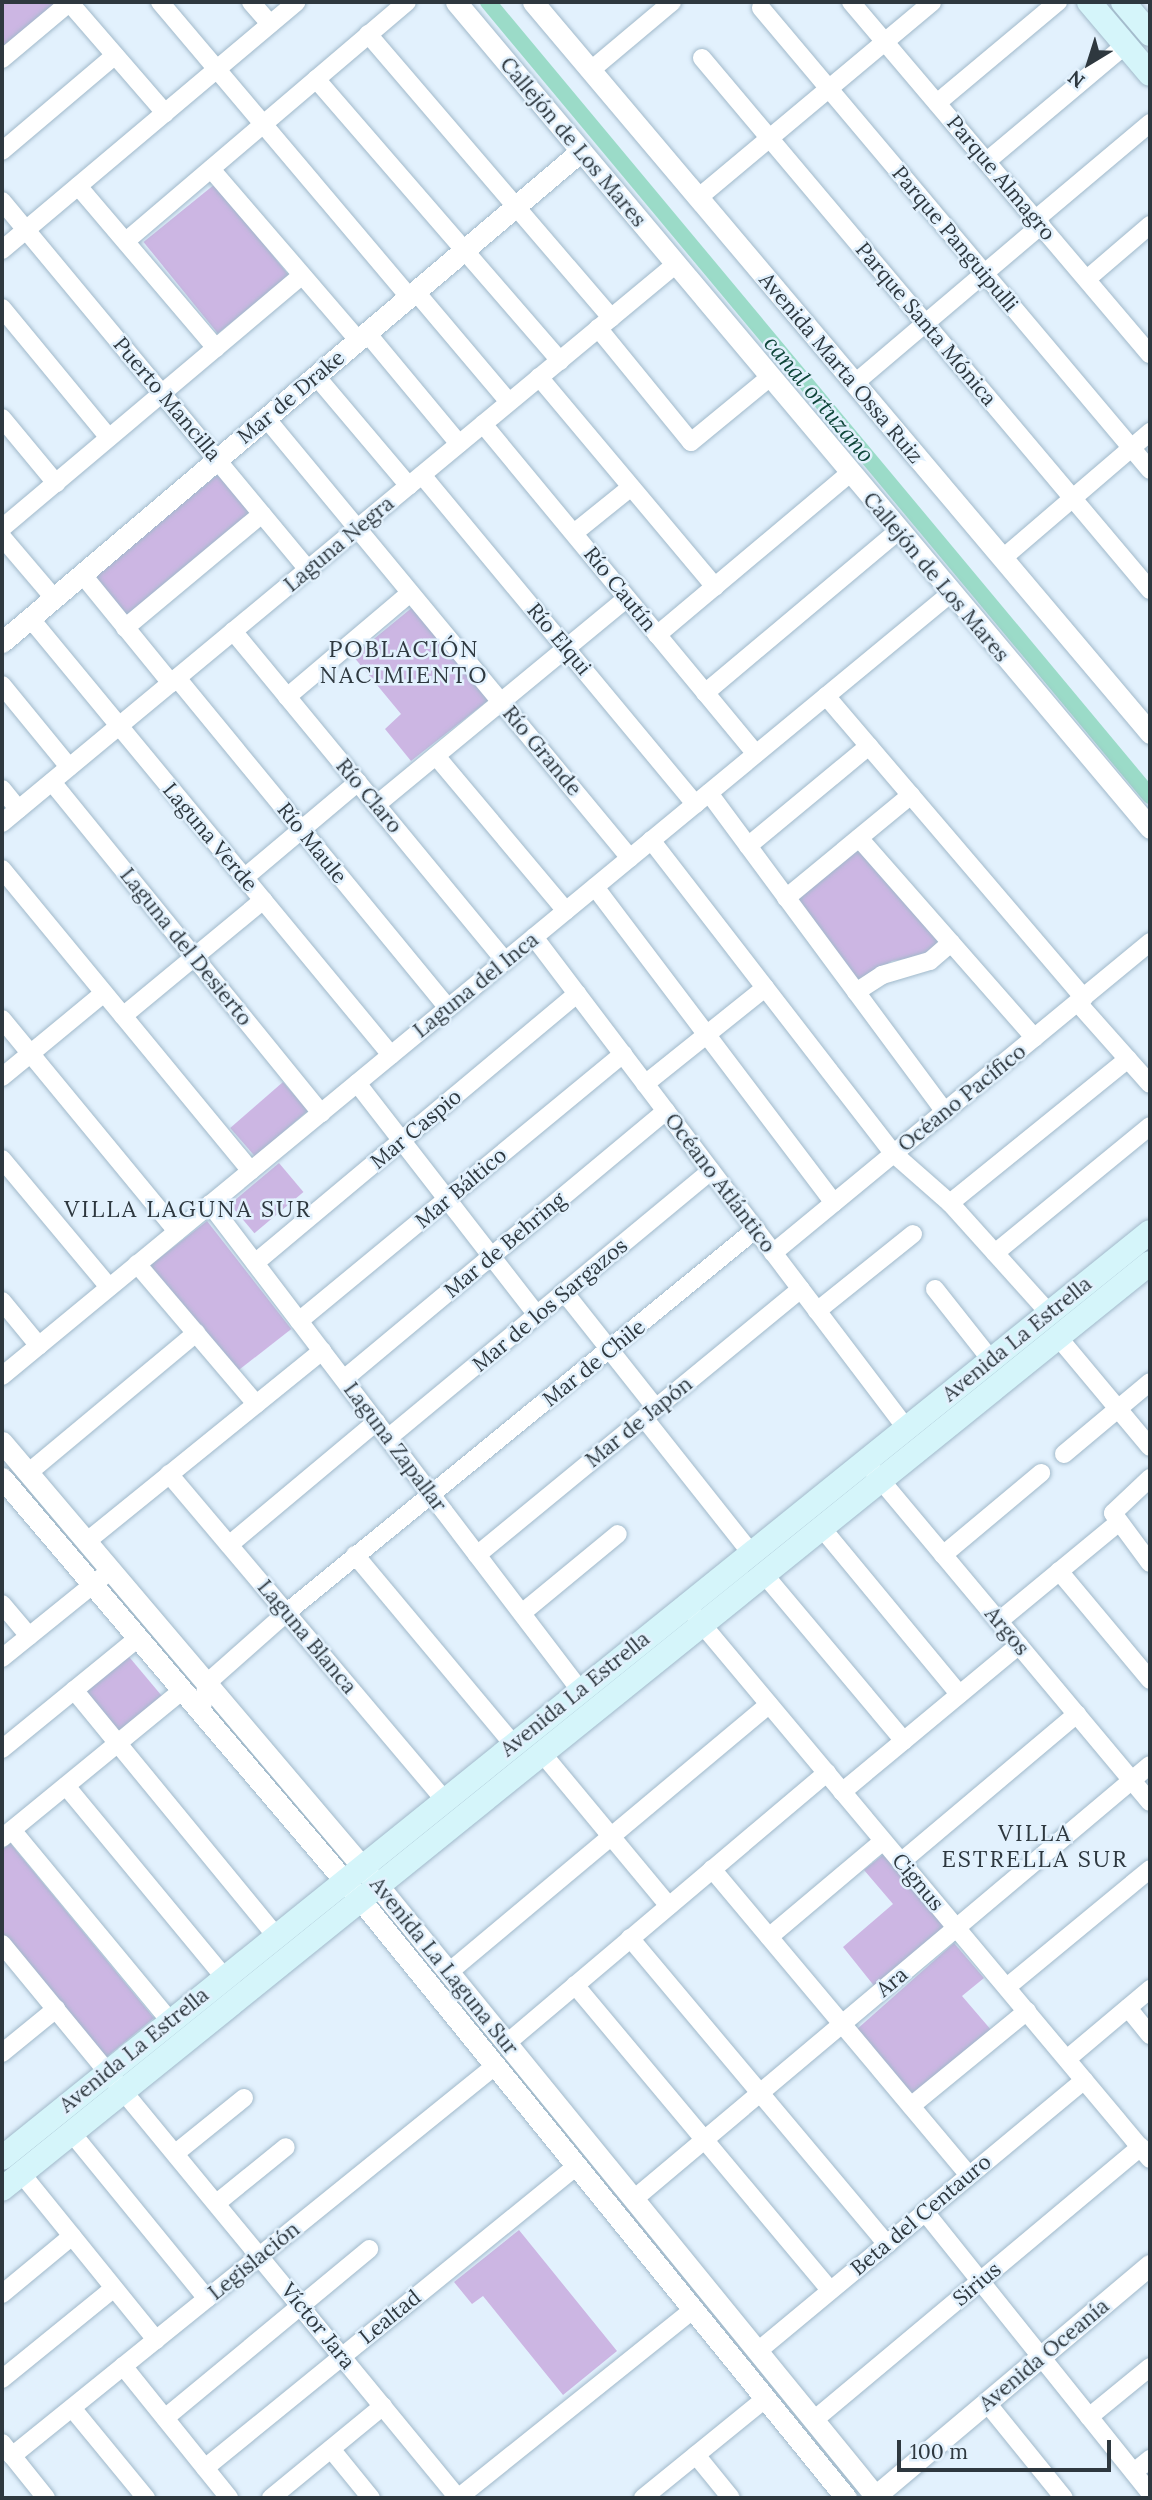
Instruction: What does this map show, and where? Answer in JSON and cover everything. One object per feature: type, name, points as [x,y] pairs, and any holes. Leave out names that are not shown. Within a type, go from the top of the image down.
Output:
[{"type":"main road","points":[[1089,2],[1150,74]]},
{"type":"main road","points":[[1123,2],[1150,34]]},
{"type":"main road","name":"Avenida La Estrella","points":[[757,1563],[821,1527],[872,1471],[906,1428],[1150,1232]]},
{"type":"main road","name":"Avenida La Estrella","points":[[2,2189],[12,2165],[360,1882],[541,1752],[693,1614],[872,1471],[1058,1337],[1150,1263]]},
{"type":"main road","name":"Avenida La Estrella","points":[[12,2165],[71,2132],[170,2021],[275,1935],[360,1882],[444,1799],[580,1690],[693,1614]]},
{"type":"street","points":[[2,59],[69,2],[165,113]]},
{"type":"street","points":[[160,2],[263,124],[509,402]]},
{"type":"street","points":[[251,2],[271,24]]},
{"type":"street","points":[[2,250],[297,2]]},
{"type":"street","points":[[125,242],[407,2]]},
{"type":"street","name":"Callejón de Los Mares","points":[[456,2],[950,594],[1150,828]]},
{"type":"street","name":"Avenida Marta Ossa Ruiz","points":[[533,2],[1150,733]]},
{"type":"street","name":"Parque Almagro","points":[[851,2],[1150,354]]},
{"type":"street","points":[[698,198],[932,2]]},
{"type":"street","points":[[937,103],[1058,2]]},
{"type":"street","points":[[591,70],[665,4]]},
{"type":"street","name":"Parque Panguipulli","points":[[761,8],[1150,470]]},
{"type":"street","points":[[368,34],[515,207],[691,442],[770,377]]},
{"type":"street","points":[[987,161],[1125,45]]},
{"type":"street","points":[[2,151],[115,55]]},
{"type":"street","name":"Parque Santa Mónica","points":[[702,58],[1150,590]]},
{"type":"street","points":[[316,79],[559,361]]},
{"type":"street","points":[[855,383],[984,274],[1038,222],[1150,123]]},
{"type":"street","name":"Mar de Drake","points":[[2,642],[581,152]]},
{"type":"street","points":[[211,169],[302,275],[459,444]]},
{"type":"street","points":[[78,186],[216,348]]},
{"type":"street","name":"Puerto Mancilla","points":[[2,201],[308,569]]},
{"type":"street","points":[[1087,279],[1150,225]]},
{"type":"street","name":"Laguna Negra","points":[[2,823],[676,264]]},
{"type":"street","points":[[2,528],[302,275]]},
{"type":"street","points":[[2,309],[109,438]]},
{"type":"street","points":[[1136,337],[1150,325]]},
{"type":"street","name":"Río Elqui","points":[[316,376],[415,480],[702,799],[748,846],[945,1112]]},
{"type":"street","points":[[539,377],[715,587]]},
{"type":"street","points":[[2,418],[56,483]]},
{"type":"street","name":"Río Grande","points":[[266,418],[630,858]]},
{"type":"street","name":"Río Cautín","points":[[483,424],[756,754]]},
{"type":"street","points":[[1003,558],[1150,432]]},
{"type":"street","points":[[657,635],[850,474]]},
{"type":"street","points":[[574,533],[631,487]]},
{"type":"street","points":[[125,628],[262,514]]},
{"type":"street","points":[[705,693],[898,531]]},
{"type":"street","points":[[2,537],[54,598]]},
{"type":"street","name":"Río Maule","points":[[82,575],[301,829],[448,1008]]},
{"type":"street","points":[[287,697],[410,593]]},
{"type":"street","name":"Laguna del Inca","points":[[2,1376],[950,594]]},
{"type":"street","points":[[376,805],[627,598]]},
{"type":"street","name":"Laguna Verde","points":[[30,618],[391,1055]]},
{"type":"street","name":"Río Claro","points":[[233,631],[505,961]]},
{"type":"street","points":[[2,685],[69,767]]},
{"type":"street","points":[[826,696],[1150,1084]]},
{"type":"street","points":[[748,846],[869,746]]},
{"type":"street","points":[[436,756],[566,911]]},
{"type":"street","name":"Laguna del Desierto","points":[[52,782],[321,1113]]},
{"type":"street","points":[[244,878],[358,782]]},
{"type":"street","points":[[2,789],[18,809]]},
{"type":"street","points":[[786,898],[911,795]]},
{"type":"street","points":[[859,838],[1035,1038]]},
{"type":"street","points":[[651,841],[894,1154],[950,1203],[1049,1313]]},
{"type":"street","points":[[2,869],[251,1171]]},
{"type":"street","points":[[595,887],[834,1203]]},
{"type":"street","points":[[123,1016],[263,900]]},
{"type":"street","name":"Océano Atlántico","points":[[534,937],[906,1428]]},
{"type":"street","name":"Océano Pacífico","points":[[773,1253],[1150,942]]},
{"type":"street","points":[[856,992],[882,975],[930,961],[951,943]]},
{"type":"street","points":[[645,1084],[765,988]]},
{"type":"street","points":[[2,1077],[104,993]]},
{"type":"street","name":"Mar Caspio","points":[[255,1263],[577,995]]},
{"type":"street","points":[[2,1019],[177,1231]]},
{"type":"street","name":"Mar Báltico","points":[[299,1321],[623,1054]]},
{"type":"street","points":[[950,1203],[1128,1059]]},
{"type":"street","points":[[357,1083],[537,1315]]},
{"type":"street","name":"Mar de Behring","points":[[344,1379],[666,1111]]},
{"type":"street","points":[[995,1253],[1150,1126]]},
{"type":"street","points":[[2,1159],[109,1287]]},
{"type":"street","name":"Mar de los Sargazos","points":[[388,1438],[711,1171]]},
{"type":"street","name":"Laguna Zapallar","points":[[210,1204],[580,1690]]},
{"type":"street","name":"Mar de Chile","points":[[207,1683],[355,1555],[756,1229]]},
{"type":"street","points":[[817,1311],[913,1234]]},
{"type":"street","points":[[137,1264],[256,1404]]},
{"type":"street","name":"Mar de Japón","points":[[477,1555],[801,1289]]},
{"type":"street","points":[[935,1289],[990,1360]]},
{"type":"street","points":[[565,1292],[610,1350],[650,1413],[757,1563],[904,1741]]},
{"type":"street","points":[[2,1301],[38,1346]]},
{"type":"street","points":[[28,1473],[196,1333]]},
{"type":"street","points":[[1058,1337],[1150,1447]]},
{"type":"street","points":[[86,1542],[322,1351]]},
{"type":"street","points":[[1065,1454],[1150,1382]]},
{"type":"street","points":[[229,1545],[376,1422]]},
{"type":"street","name":"Avenida La Laguna Sur","points":[[2,1442],[207,1683],[360,1882],[495,2066],[846,2498]]},
{"type":"street","name":"Argos","points":[[872,1471],[1150,1801]]},
{"type":"street","points":[[943,1555],[1041,1473]]},
{"type":"street","name":"Laguna Blanca","points":[[169,1474],[444,1799]]},
{"type":"street","name":"Avenida La Laguna Sur","points":[[2,1478],[201,1712],[360,1882],[449,1972],[875,2498]]},
{"type":"street","points":[[999,1621],[1059,1571],[1115,1518],[1150,1478]]},
{"type":"street","points":[[1115,1518],[1150,1563]]},
{"type":"street","points":[[821,1527],[959,1694]]},
{"type":"street","points":[[522,1613],[618,1534]]},
{"type":"street","points":[[355,1555],[513,1744]]},
{"type":"street","points":[[2,1658],[111,1570]]},
{"type":"street","points":[[1059,1571],[1150,1680]]},
{"type":"street","points":[[2,1604],[29,1636]]},
{"type":"street","name":"Cignus","points":[[693,1614],[1145,2153]]},
{"type":"street","points":[[2,1749],[138,1638]]},
{"type":"street","points":[[842,1792],[1018,1645]]},
{"type":"street","points":[[201,1712],[207,1683]]},
{"type":"street","points":[[74,1690],[275,1935]]},
{"type":"street","points":[[170,2021],[7,1834],[183,1690]]},
{"type":"street","points":[[449,1972],[769,1704]]},
{"type":"street","points":[[901,1862],[1077,1714]]},
{"type":"street","points":[[541,1752],[669,1906]]},
{"type":"street","name":"Ara","points":[[634,2199],[1150,1765]]},
{"type":"street","points":[[507,2043],[827,1773]]},
{"type":"street","points":[[66,1786],[224,1977]]},
{"type":"street","points":[[769,1937],[883,1841]]},
{"type":"street","points":[[1007,1987],[1150,1869]]},
{"type":"street","points":[[712,1870],[969,2175]]},
{"type":"street","points":[[630,1938],[887,2244]]},
{"type":"street","name":"Víctor Jara","points":[[4,1953],[177,2152],[458,2498]]},
{"type":"street","points":[[575,1985],[830,2290]]},
{"type":"street","points":[[1067,2059],[1150,1989]]},
{"type":"street","points":[[1128,2008],[1150,2035]]},
{"type":"street","points":[[2,2053],[56,2010]]},
{"type":"street","points":[[911,2106],[1027,2011]]},
{"type":"street","name":"Legislación","points":[[7,2450],[72,2408],[495,2066]]},
{"type":"street","name":"Beta del Centauro","points":[[758,2351],[1084,2080]]},
{"type":"street","points":[[177,2152],[244,2098]]},
{"type":"street","points":[[71,2132],[207,2299]]},
{"type":"street","points":[[218,2202],[286,2147]]},
{"type":"street","name":"Sirius","points":[[814,2420],[981,2281],[1145,2153]]},
{"type":"street","points":[[12,2165],[156,2340]]},
{"type":"street","name":"Lealtad","points":[[205,2468],[576,2166]]},
{"type":"street","points":[[925,2212],[1150,2493]]},
{"type":"street","points":[[2,2294],[72,2236]]},
{"type":"street","points":[[165,2418],[369,2249]]},
{"type":"street","name":"Avenida Oceanía","points":[[875,2498],[1150,2265]]},
{"type":"street","points":[[2,2379],[114,2288]]},
{"type":"street","points":[[458,2498],[693,2310]]},
{"type":"street","points":[[123,2367],[229,2498]]},
{"type":"street","points":[[1089,2417],[1150,2367]]},
{"type":"street","points":[[644,2498],[765,2399]]},
{"type":"street","points":[[986,2403],[1063,2498]]},
{"type":"street","points":[[278,2496],[383,2406]]},
{"type":"street","points":[[72,2408],[146,2498]]},
{"type":"street","points":[[331,2449],[371,2498]]},
{"type":"street","points":[[7,2450],[46,2498]]},
{"type":"street","points":[[696,2455],[731,2498]]},
{"type":"street","points":[[1134,2472],[1150,2459]]},
{"type":"shaded area","points":[[2,2],[58,2],[2,50]]},
{"type":"shaded area","points":[[215,184],[289,276],[218,334],[144,242]]},
{"type":"shaded area","points":[[221,472],[256,515],[125,620],[90,578]]},
{"type":"shaded area","points":[[414,606],[490,699],[411,761],[385,729],[401,714],[353,656]]},
{"type":"shaded area","points":[[861,845],[944,942],[927,956],[892,961],[858,982],[796,898]]},
{"type":"shaded area","points":[[283,1082],[308,1111],[255,1157],[230,1128]]},
{"type":"shaded area","points":[[279,1163],[303,1192],[254,1233],[230,1204]]},
{"type":"shaded area","points":[[207,1221],[291,1329],[235,1373],[150,1265]]},
{"type":"shaded area","points":[[125,1652],[165,1699],[120,1737],[80,1690]]},
{"type":"shaded area","points":[[10,1843],[154,2018],[104,2059],[2,1934],[2,1850]]},
{"type":"shaded area","points":[[885,1853],[946,1927],[875,1987],[843,1947],[893,1904],[864,1870]]},
{"type":"shaded area","points":[[954,1943],[984,1978],[962,1996],[992,2031],[914,2096],[856,2030]]},
{"type":"shaded area","points":[[519,2230],[617,2351],[563,2395],[483,2296],[472,2304],[454,2282]]},
{"type":"waterway","name":"canal ortuzano","points":[[488,2],[1150,796]]},
{"type":"district","name":"POBLACIÓN NACIMIENTO","points":[[404,662]]},
{"type":"district","name":"VILLA LAGUNA SUR","points":[[188,1209]]},
{"type":"district","name":"VILLA ESTRELLA SUR","points":[[1035,1846]]}]
